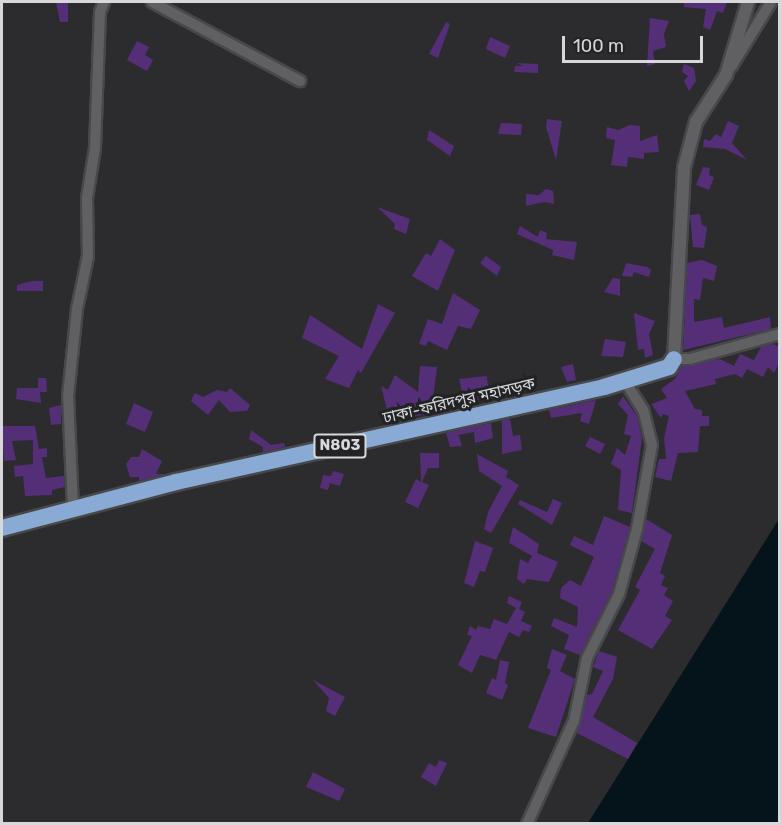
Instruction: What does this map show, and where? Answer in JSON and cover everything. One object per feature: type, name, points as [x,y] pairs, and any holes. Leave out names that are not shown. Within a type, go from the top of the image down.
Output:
[{"type":"highway","name":"ঢাকা-ফরিদপুর মহাসড়ক","points":[[2,528],[72,509],[625,381],[669,367],[674,359]]},
{"type":"street","points":[[72,509],[68,396],[77,309],[88,256],[87,198],[95,148],[100,12],[104,2]]},
{"type":"street","points":[[152,2],[300,81]]},
{"type":"street","points":[[726,75],[748,2]]},
{"type":"street","points":[[771,2],[696,122],[684,168],[674,359],[690,359],[780,334]]},
{"type":"street","points":[[527,824],[574,721],[588,658],[619,594],[638,529],[652,445],[643,410],[625,381]]},
{"type":"shaded area","points":[[779,519],[779,823],[588,823],[777,522]]},
{"type":"building","points":[[56,2],[68,2],[68,22],[60,22]]},
{"type":"building","points":[[684,2],[727,2],[723,13],[717,11],[710,30],[703,27],[706,9],[684,7]]},
{"type":"building","points":[[650,18],[669,21],[664,34],[666,47],[653,51],[655,64],[647,66]]},
{"type":"building","points":[[446,22],[450,24],[438,58],[429,54]]},
{"type":"building","points":[[490,37],[510,46],[505,58],[486,49]]},
{"type":"building","points":[[137,41],[149,47],[145,55],[153,60],[147,71],[127,60]]},
{"type":"building","points":[[517,63],[538,64],[538,73],[514,72],[515,66],[523,66]]},
{"type":"building","points":[[684,64],[694,68],[696,81],[689,91],[684,81],[688,76],[682,72]]},
{"type":"building","points":[[547,119],[562,121],[556,160],[546,127]]},
{"type":"building","points":[[728,121],[739,126],[732,143],[747,160],[725,149],[703,147],[704,139],[710,141],[716,134],[721,137]]},
{"type":"building","points":[[501,123],[522,124],[521,135],[498,134]]},
{"type":"building","points":[[630,125],[640,126],[640,141],[657,135],[659,152],[644,153],[644,159],[628,157],[627,167],[611,165],[615,140],[606,138],[607,127],[618,130]]},
{"type":"building","points":[[429,130],[454,146],[450,156],[427,140]]},
{"type":"building","points":[[703,167],[710,168],[709,175],[714,177],[709,190],[696,185]]},
{"type":"building","points":[[546,189],[553,191],[554,204],[544,202],[526,206],[526,194],[539,195]]},
{"type":"building","points":[[377,207],[410,219],[406,234],[394,229],[395,224]]},
{"type":"building","points":[[700,214],[702,225],[707,227],[704,248],[693,247],[690,215]]},
{"type":"building","points":[[520,226],[538,237],[540,230],[547,233],[546,239],[577,242],[574,260],[552,255],[553,250],[517,234]]},
{"type":"building","points":[[440,239],[455,250],[438,291],[412,276],[426,253],[431,256]]},
{"type":"building","points":[[486,256],[501,267],[497,276],[480,263]]},
{"type":"building","points":[[702,260],[717,266],[714,281],[703,278],[700,300],[694,299],[694,322],[722,317],[724,328],[770,317],[771,329],[683,350],[687,263]]},
{"type":"building","points":[[626,263],[647,267],[651,270],[649,277],[634,272],[632,277],[622,276]]},
{"type":"building","points":[[613,278],[620,279],[620,296],[604,292]]},
{"type":"building","points":[[43,281],[43,291],[17,291],[17,285]]},
{"type":"building","points":[[453,293],[480,310],[471,329],[458,326],[447,350],[428,341],[426,346],[419,344],[428,319],[442,324]]},
{"type":"building","points":[[378,304],[395,313],[361,373],[358,370],[349,388],[325,379],[339,356],[302,338],[310,315],[362,349]]},
{"type":"building","points":[[634,313],[655,321],[649,334],[653,355],[645,358],[644,349],[638,350]]},
{"type":"building","points":[[605,339],[626,342],[623,357],[601,356]]},
{"type":"building","points":[[773,344],[780,347],[780,361],[774,373],[768,367],[763,377],[747,369],[742,378],[735,374],[715,379],[716,384],[685,391],[695,409],[702,410],[702,416],[709,416],[709,426],[700,426],[698,452],[678,453],[671,481],[655,477],[659,459],[666,459],[664,438],[669,416],[663,414],[661,418],[651,404],[667,398],[661,389],[675,379],[682,366],[720,359],[734,366],[740,354],[754,360],[761,347]]},
{"type":"building","points":[[573,364],[576,380],[567,382],[561,367]]},
{"type":"building","points":[[420,366],[437,367],[432,407],[442,411],[390,421],[381,386],[388,390],[395,375],[418,392]]},
{"type":"building","points":[[487,376],[489,398],[464,402],[459,379]]},
{"type":"building","points":[[38,378],[46,378],[47,392],[40,392],[41,403],[16,399],[17,388],[38,388]]},
{"type":"building","points":[[230,388],[250,405],[247,411],[230,412],[219,400],[208,415],[191,401],[195,393],[203,397],[217,390],[227,392]]},
{"type":"building","points":[[623,396],[637,416],[642,438],[632,513],[618,510],[621,470],[611,464],[617,448],[625,455],[631,436],[624,434],[628,415],[618,404]]},
{"type":"building","points":[[596,400],[589,424],[580,421],[582,413],[551,418],[549,410]]},
{"type":"building","points":[[134,403],[153,412],[145,432],[126,424]]},
{"type":"building","points":[[61,405],[61,424],[51,425],[49,408]]},
{"type":"building","points":[[510,419],[513,436],[520,435],[522,450],[502,454],[502,420]]},
{"type":"building","points":[[491,423],[493,438],[475,443],[474,432],[459,435],[457,430]]},
{"type":"building","points":[[2,426],[35,426],[39,449],[47,448],[47,457],[42,457],[46,478],[64,476],[65,487],[52,490],[52,495],[25,496],[23,476],[15,477],[14,466],[33,464],[33,440],[12,441],[16,460],[4,461]]},
{"type":"building","points":[[251,430],[271,445],[284,443],[285,447],[263,452],[263,447],[249,439]]},
{"type":"building","points":[[457,430],[462,446],[450,447],[446,433]]},
{"type":"building","points":[[590,437],[605,444],[600,454],[585,446]]},
{"type":"building","points":[[142,449],[162,461],[156,474],[165,474],[139,481],[139,477],[130,477],[126,464],[131,457],[139,457]]},
{"type":"building","points":[[420,453],[439,453],[439,468],[428,468],[422,482],[429,485],[418,508],[405,502],[416,479],[421,482]]},
{"type":"building","points":[[477,454],[508,471],[506,477],[519,485],[491,533],[484,529],[488,512],[502,486],[479,471]]},
{"type":"building","points":[[333,471],[344,474],[340,486],[330,483],[328,490],[320,488],[323,475],[331,476]]},
{"type":"building","points":[[553,499],[562,503],[552,525],[518,504],[520,500],[547,512]]},
{"type":"building","points":[[604,516],[630,527],[612,591],[580,655],[564,649],[569,635],[551,626],[554,618],[577,627],[578,607],[560,598],[561,588],[570,580],[581,586],[594,557],[570,545],[574,536],[593,545]]},
{"type":"building","points":[[646,519],[672,535],[660,573],[665,576],[661,585],[668,588],[664,595],[673,601],[665,616],[672,620],[652,649],[618,630],[640,590],[635,587],[655,549],[641,541]]},
{"type":"building","points":[[513,527],[539,544],[537,553],[558,562],[549,582],[527,579],[524,584],[517,579],[520,559],[528,563],[532,556],[509,543]]},
{"type":"building","points":[[475,541],[493,548],[485,572],[480,571],[474,587],[464,583]]},
{"type":"building","points":[[509,596],[522,602],[519,609],[525,612],[521,621],[532,626],[529,632],[523,630],[519,637],[509,632],[496,660],[480,655],[472,673],[458,665],[472,636],[467,635],[470,626],[476,630],[478,626],[490,629],[494,619],[507,624],[516,608],[507,603]]},
{"type":"building","points":[[552,649],[567,655],[560,671],[575,679],[556,737],[528,728],[551,670],[547,668]]},
{"type":"building","points":[[599,651],[617,657],[613,679],[593,717],[637,743],[628,759],[577,733],[587,695],[592,694],[603,671],[593,667]]},
{"type":"building","points":[[500,660],[509,662],[505,683],[508,685],[502,700],[486,693],[492,678],[496,680]]},
{"type":"building","points":[[313,680],[345,697],[335,716],[326,711],[329,698]]},
{"type":"building","points":[[439,760],[447,763],[436,786],[421,777],[429,763],[436,767]]},
{"type":"building","points":[[313,772],[345,789],[339,801],[306,787]]}]
